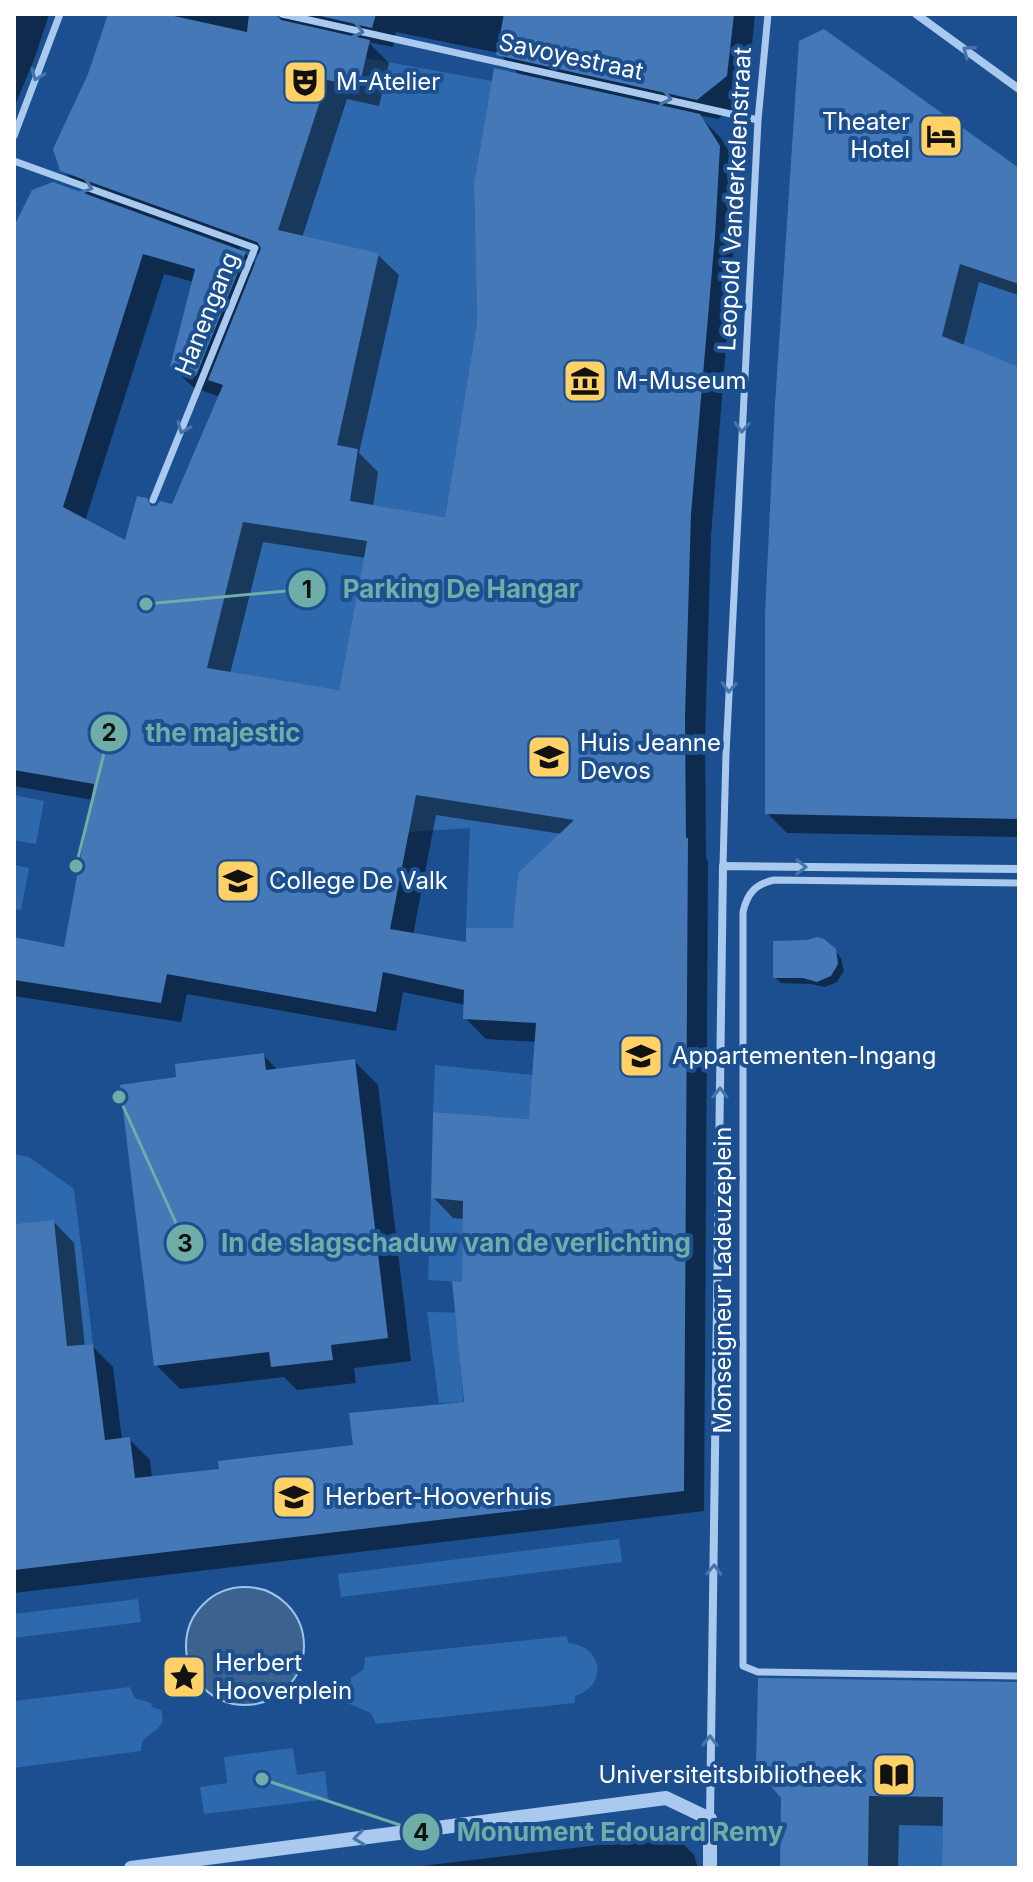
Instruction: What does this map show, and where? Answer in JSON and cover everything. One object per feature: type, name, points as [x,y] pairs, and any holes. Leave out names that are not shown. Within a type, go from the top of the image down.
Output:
[{"type":"street","points":[[14,136],[60,14]]},
{"type":"street","name":"Savoyestraat","points":[[282,14],[758,120]]},
{"type":"street","name":"Leopold Vanderkelenstraat","points":[[723,866],[758,120],[768,14]]},
{"type":"street","points":[[916,14],[1019,89]]},
{"type":"street","name":"Hanengang","points":[[14,161],[255,248],[153,500]]},
{"type":"street","points":[[723,866],[1019,869]]},
{"type":"street","name":"Monseigneur Ladeuzeplein","points":[[710,1819],[723,866]]},
{"type":"street","name":"Monseigneur Ladeuzeplein","points":[[1019,883],[774,880],[750,892],[743,912],[743,1666],[758,1672],[1019,1676]]},
{"type":"street","points":[[131,1868],[666,1798],[710,1819],[710,1868]]},
{"type":"shaded area","points":[[365,58],[492,81],[474,183],[477,322],[445,517],[350,501],[358,449],[279,436],[340,432],[379,253],[278,230],[327,79]]},
{"type":"shaded area","points":[[960,264],[1019,284],[1017,366],[941,337],[922,290],[952,297]]},
{"type":"shaded area","points":[[243,522],[367,541],[339,690],[206,669]]},
{"type":"shaded area","points":[[205,760],[583,821],[532,865],[518,873],[517,885],[573,928],[466,928],[470,828],[409,832]]},
{"type":"shaded area","points":[[14,795],[44,801],[36,844],[14,840]]},
{"type":"shaded area","points":[[14,865],[29,868],[21,910],[14,909]]},
{"type":"shaded area","points":[[435,1065],[532,1075],[584,1123],[433,1112]]},
{"type":"shaded area","points":[[14,1154],[29,1157],[74,1189],[93,1344],[67,1346],[54,1221],[14,1224]]},
{"type":"shaded area","points":[[431,1198],[581,1211],[462,1252],[462,1282],[428,1280]]},
{"type":"shaded area","points":[[427,1312],[478,1313],[485,1356],[460,1360],[463,1402],[439,1403]]},
{"type":"shaded area","points":[[619,1539],[622,1562],[341,1597],[338,1574]]},
{"type":"shaded area","points":[[245,1587],[268,1591],[287,1604],[300,1623],[304,1646],[300,1669],[287,1688],[268,1701],[245,1705],[222,1701],[203,1688],[190,1669],[186,1646],[190,1623],[203,1604],[222,1591]]},
{"type":"shaded area","points":[[138,1599],[141,1622],[14,1638],[14,1614]]},
{"type":"shaded area","points":[[567,1636],[568,1643],[589,1651],[597,1666],[593,1684],[575,1696],[575,1703],[376,1724],[371,1713],[347,1703],[342,1694],[351,1678],[364,1669],[365,1657]]},
{"type":"shaded area","points":[[130,1687],[135,1698],[151,1703],[152,1707],[161,1710],[163,1716],[160,1725],[142,1742],[141,1751],[14,1768],[14,1701]]},
{"type":"shaded area","points":[[293,1748],[297,1775],[325,1771],[328,1799],[204,1814],[200,1787],[227,1783],[224,1757]]},
{"type":"shaded area","points":[[869,1796],[943,1797],[942,1868],[868,1868]]},
{"type":"building","points":[[108,14],[165,14],[247,32],[249,14],[276,14],[281,20],[370,40],[359,87],[327,80],[278,230],[379,253],[337,445],[358,449],[350,501],[445,517],[477,322],[474,183],[494,68],[700,114],[720,146],[691,514],[685,717],[688,838],[684,1491],[14,1570],[14,1224],[54,1220],[67,1346],[93,1344],[105,1440],[130,1437],[135,1478],[219,1469],[218,1461],[353,1445],[349,1413],[464,1402],[452,1281],[462,1282],[463,1201],[431,1198],[433,1112],[529,1119],[536,1023],[463,1019],[464,990],[383,972],[376,1012],[167,974],[161,1003],[14,980],[14,937],[64,947],[94,784],[14,770],[14,226],[32,190],[53,182],[246,252],[196,376],[170,367],[195,269],[143,254],[63,507],[125,540],[137,496],[147,498],[151,506],[156,506],[160,501],[172,504],[223,385],[208,380],[261,248],[257,242],[60,171],[53,149],[88,74]],"holes":[[[243,522],[367,541],[339,690],[207,668]],[[416,795],[574,820],[518,873],[513,928],[466,928],[466,942],[390,929]]]},
{"type":"building","points":[[312,14],[376,14],[372,28]]},
{"type":"building","points":[[504,14],[734,14],[727,76],[697,100],[496,55]]},
{"type":"building","points":[[824,29],[1019,168],[1019,284],[960,264],[942,336],[1019,367],[1019,819],[765,814],[765,614],[775,404],[799,41]]},
{"type":"building","points":[[817,937],[836,949],[838,964],[831,976],[817,982],[803,978],[773,978],[773,941]]},
{"type":"building","points":[[264,1053],[266,1070],[355,1059],[388,1338],[331,1345],[333,1360],[271,1367],[269,1352],[154,1366],[120,1085],[176,1077],[175,1064]]},
{"type":"building","name":"Universiteitsbibliotheek","points":[[758,1678],[1019,1682],[1019,1868],[942,1868],[943,1797],[869,1796],[868,1868],[780,1868],[781,1798],[756,1768]]},
{"type":"place","name":"M-Atelier","points":[[305,82]]},
{"type":"place","name":"Theater Hotel","points":[[941,136]]},
{"type":"place","name":"M-Museum","points":[[585,381]]},
{"type":"place","name":"Parking De Hangar","points":[[146,604]]},
{"type":"place","name":"Huis Jeanne Devos","points":[[549,757]]},
{"type":"place","name":"the majestic","points":[[76,866]]},
{"type":"place","name":"College De Valk","points":[[238,881]]},
{"type":"place","name":"Appartementen-Ingang","points":[[641,1056]]},
{"type":"place","name":"In de slagschaduw van de verlichting","points":[[119,1097]]},
{"type":"place","name":"Herbert-Hooverhuis","points":[[294,1497]]},
{"type":"place","name":"Herbert Hooverplein","points":[[184,1677]]},
{"type":"place","name":"Universiteitsbibliotheek","points":[[894,1775]]},
{"type":"place","name":"Monument Edouard Remy","points":[[262,1779]]}]
